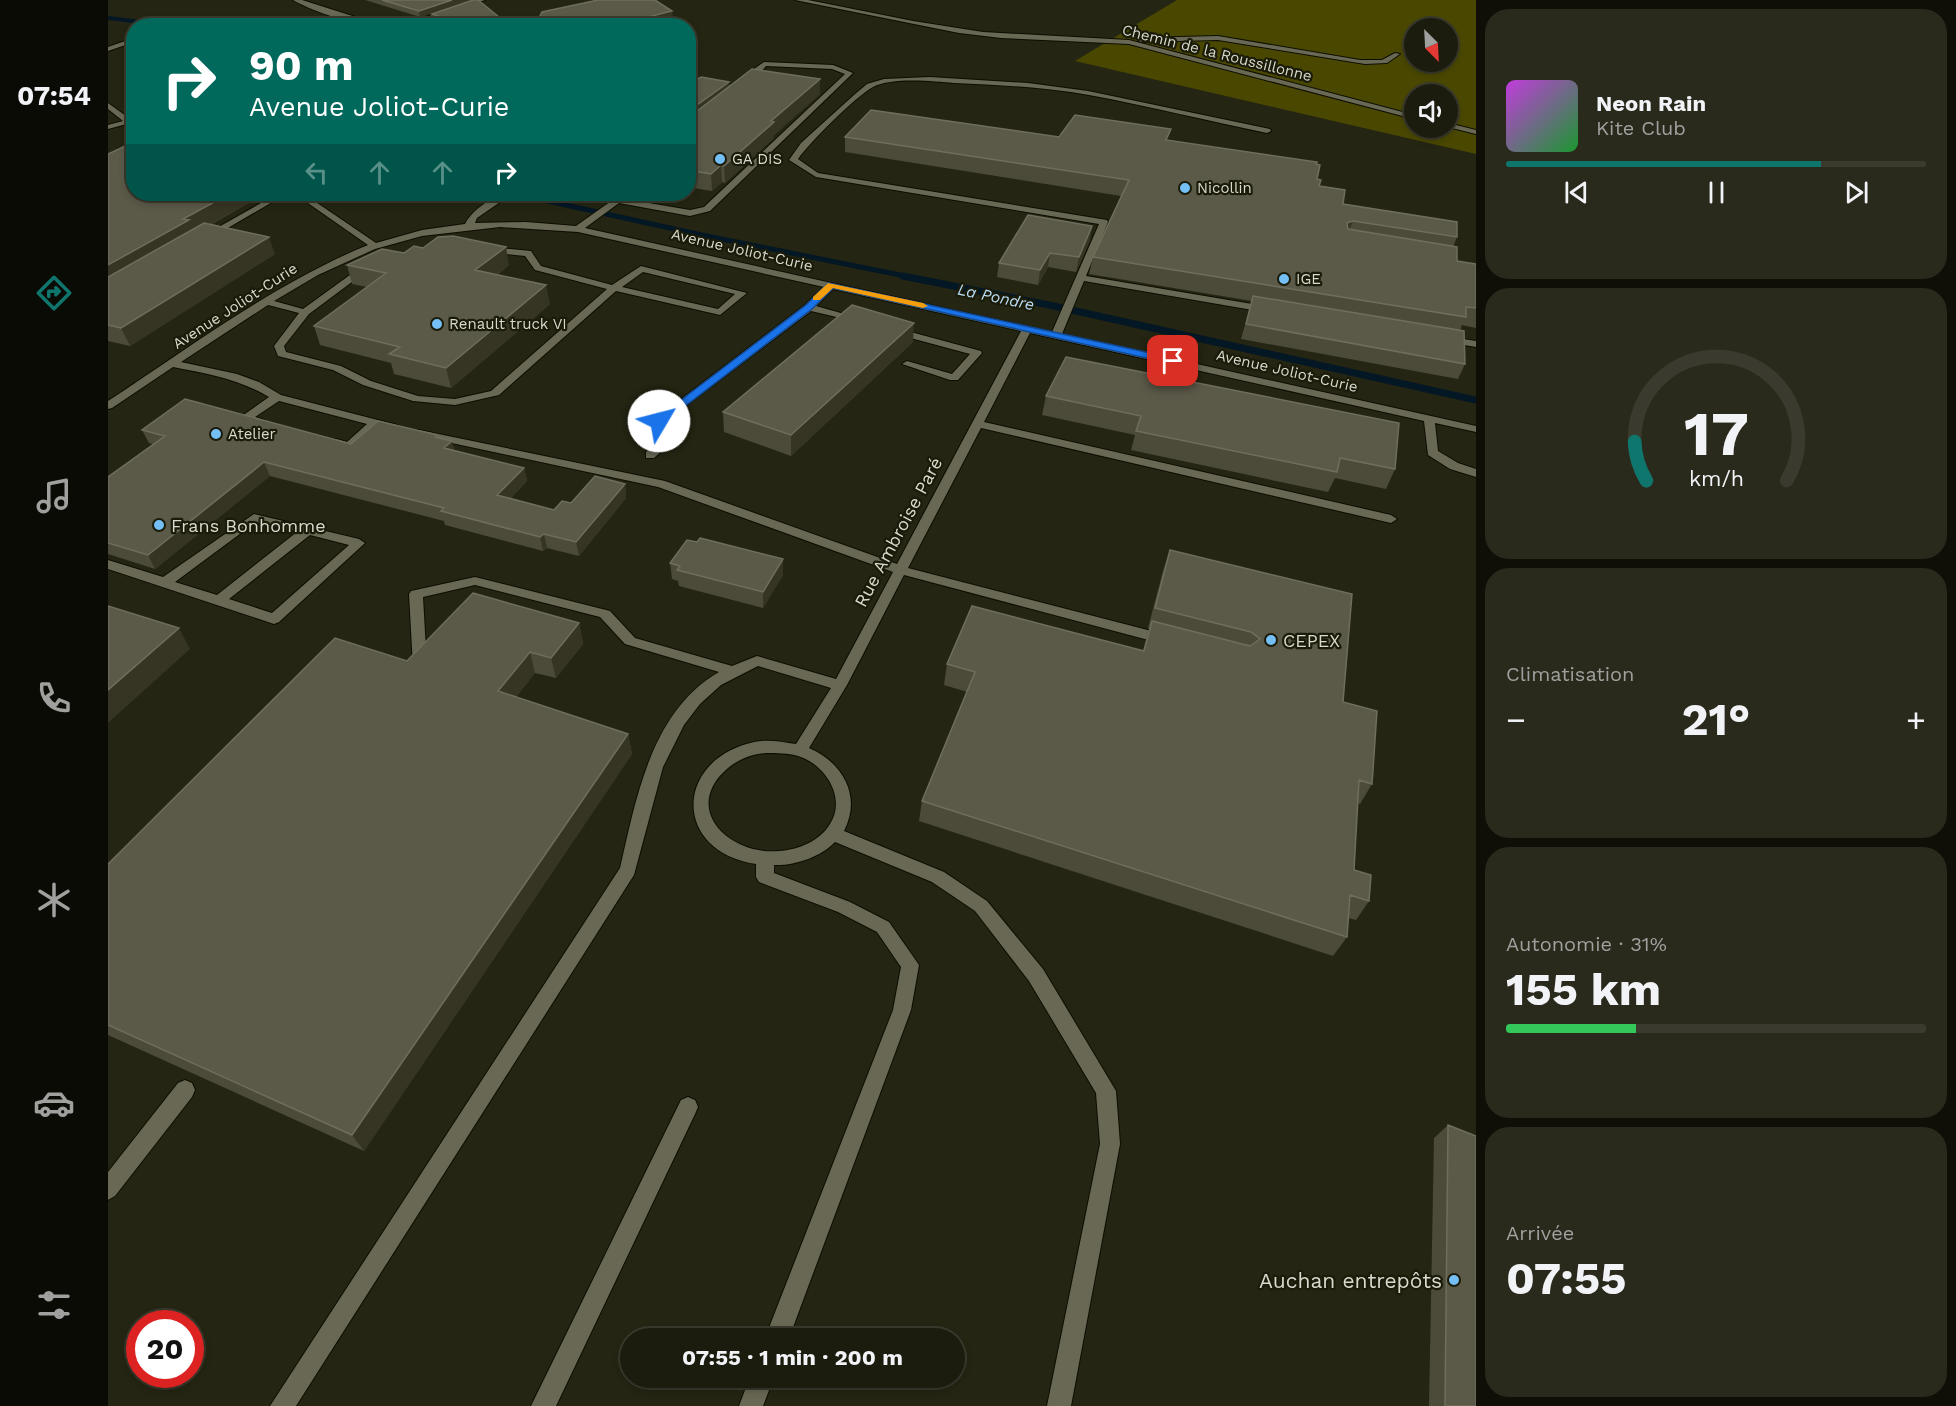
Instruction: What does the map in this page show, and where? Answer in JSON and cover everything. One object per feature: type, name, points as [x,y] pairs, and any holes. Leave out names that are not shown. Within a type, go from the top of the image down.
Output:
[{"type":"street","points":[[296,0],[349,18]]},
{"type":"street","points":[[428,18],[482,0]]},
{"type":"street","name":"Chemin de la Roussillonne","points":[[798,0],[981,34],[1129,42],[1404,114]]},
{"type":"street","points":[[1129,42],[1218,38],[1360,62],[1379,63],[1397,54]]},
{"type":"street","points":[[108,49],[126,43]]},
{"type":"street","points":[[624,201],[690,213],[707,209],[850,73],[833,67],[764,64],[756,70],[753,79],[735,93]]},
{"type":"street","points":[[1056,335],[1104,222],[816,175],[793,160],[804,145],[857,97],[870,86],[884,81],[930,79],[1029,85],[1088,93],[1267,131]]},
{"type":"street","points":[[108,105],[126,118]]},
{"type":"street","points":[[108,128],[126,123]]},
{"type":"street","points":[[1458,128],[1476,132]]},
{"type":"street","points":[[200,241],[270,201]]},
{"type":"street","points":[[309,201],[375,246]]},
{"type":"street","points":[[470,226],[473,217],[497,201]]},
{"type":"street","points":[[578,229],[616,201]]},
{"type":"street","name":"Avenue Joliot-Curie","points":[[108,406],[292,284],[375,246],[441,230],[470,226],[537,223],[578,229],[1476,429]]},
{"type":"street","points":[[377,266],[357,274],[305,312],[279,346],[282,354],[337,368],[367,383],[417,399],[455,402],[495,393],[614,288],[641,269],[742,292],[720,312],[614,288],[538,268],[528,253],[474,249]]},
{"type":"street","points":[[1080,278],[1280,311]]},
{"type":"street","points":[[650,455],[680,429],[659,421],[809,307],[831,285]]},
{"type":"street","points":[[266,302],[305,312]]},
{"type":"street","points":[[809,307],[865,322]]},
{"type":"street","points":[[887,329],[977,353],[954,378],[907,364]]},
{"type":"street","name":"Rue Ambroise Paré","points":[[800,750],[840,685],[1027,329]]},
{"type":"street","points":[[1430,336],[1476,344]]},
{"type":"street","points":[[172,364],[255,383],[264,391],[278,397],[374,423],[661,484],[900,570],[1185,645]]},
{"type":"street","points":[[269,424],[246,418],[278,397]]},
{"type":"street","points":[[1429,418],[1432,452],[1454,466],[1476,473]]},
{"type":"street","points":[[326,440],[349,446],[374,423]]},
{"type":"street","points":[[977,424],[1391,519]]},
{"type":"street","points":[[108,564],[164,583],[218,601],[274,620],[359,543],[254,518],[164,583]]},
{"type":"street","points":[[218,601],[307,531]]},
{"type":"street","points":[[420,667],[416,594],[475,581],[605,614],[630,641],[735,672]]},
{"type":"street","points":[[282,1406],[628,870],[652,772],[677,718],[716,681],[757,661],[840,685]]},
{"type":"street","points":[[777,746],[800,750],[821,760],[836,775],[844,794],[843,814],[833,834],[815,849],[791,859],[765,860],[740,855],[719,843],[705,826],[700,807],[703,787],[714,770],[731,756],[753,748],[777,746]]},
{"type":"street","points":[[833,834],[938,877],[981,906],[1036,975],[1106,1091],[1110,1144],[1059,1406]]},
{"type":"street","points":[[765,860],[765,878],[844,907],[883,927],[910,965],[902,1010],[781,1328]]},
{"type":"street","points":[[108,1188],[185,1090]]},
{"type":"street","points":[[543,1406],[688,1107]]},
{"type":"street","points":[[751,1406],[758,1388]]},
{"type":"shaded area","points":[[1177,0],[1476,0],[1476,154],[1407,138],[1458,138],[1458,84],[1404,84],[1404,137],[1075,61]]},
{"type":"building","points":[[382,0],[452,0],[419,11]]},
{"type":"building","points":[[478,0],[500,18],[445,18],[432,14]]},
{"type":"building","points":[[598,0],[655,0],[672,11],[644,18],[539,18],[542,12]]},
{"type":"building","points":[[752,69],[820,79],[724,166],[721,165],[711,174],[696,171],[696,112]]},
{"type":"building","points":[[701,77],[729,82],[697,105],[696,80]]},
{"type":"building","points":[[871,110],[1059,137],[1075,115],[1171,129],[1166,140],[1317,162],[1316,164],[1320,165],[1317,179],[1321,180],[1319,186],[1345,190],[1343,204],[1457,222],[1457,237],[1353,221],[1347,223],[1348,229],[1457,247],[1457,261],[1476,264],[1476,308],[1466,307],[1466,317],[1093,257],[1129,180],[845,137]]},
{"type":"building","points":[[126,146],[126,201],[216,201],[183,219],[189,220],[108,265],[108,154]]},
{"type":"building","points":[[1028,215],[1092,226],[1079,257],[1050,253],[1040,270],[999,263]]},
{"type":"building","points":[[204,223],[269,237],[121,328],[108,325],[108,277]]},
{"type":"building","name":"Renault truck VI","points":[[453,236],[506,247],[475,270],[546,285],[446,368],[389,354],[400,347],[314,326],[386,273],[347,265],[382,249],[404,253],[414,246],[423,248],[438,237]]},
{"type":"building","points":[[1253,296],[1464,331],[1465,364],[1246,324]]},
{"type":"building","points":[[852,305],[914,323],[791,435],[723,412]]},
{"type":"building","points":[[1066,357],[1399,423],[1395,469],[1340,458],[1337,472],[1136,431],[1141,416],[1046,396]]},
{"type":"building","points":[[185,399],[351,444],[378,421],[437,435],[435,437],[452,441],[444,448],[524,468],[497,495],[554,510],[562,501],[571,503],[595,476],[625,484],[576,542],[544,534],[540,537],[441,511],[444,508],[264,462],[148,555],[108,543],[108,477],[165,436],[142,430]]},
{"type":"building","points":[[700,538],[783,559],[763,592],[677,570],[680,566],[670,563],[687,540],[697,542]]},
{"type":"building","points":[[1170,550],[1352,594],[1343,702],[1377,711],[1372,784],[1359,780],[1354,870],[1371,875],[1369,901],[1350,895],[1347,937],[922,801],[975,672],[947,664],[972,606],[1144,651],[1152,621],[1250,646],[1260,639],[1251,632],[1155,608]]},
{"type":"building","points":[[473,593],[579,623],[551,658],[530,652],[498,691],[628,734],[352,1135],[108,1025],[108,864],[335,638],[407,661]]},
{"type":"building","points":[[108,606],[179,628],[108,690]]},
{"type":"building","name":"Auchan entrepôts","points":[[1448,1125],[1476,1136],[1476,1406],[1445,1406]]},
{"type":"waterway","name":"La Pondre","points":[[108,18],[126,20]]},
{"type":"waterway","name":"La Pondre","points":[[548,201],[910,277]]},
{"type":"waterway","name":"La Pondre","points":[[903,276],[1049,305],[1476,400]]},
{"type":"slow traffic","points":[[817,299],[831,285],[923,306]]},
{"type":"place","name":"GA DIS","points":[[720,159]]},
{"type":"place","name":"Nicollin","points":[[1185,188]]},
{"type":"place","name":"IGE","points":[[1284,279]]},
{"type":"place","name":"Renault truck VI","points":[[437,324]]},
{"type":"place","name":"Atelier","points":[[216,434]]},
{"type":"place","name":"Frans Bonhomme","points":[[159,525]]},
{"type":"place","name":"CEPEX","points":[[1271,640]]},
{"type":"place","name":"Auchan entrepôts","points":[[1454,1280]]},
{"type":"route","points":[[659,421],[809,307],[831,285],[1173,361]]}]
